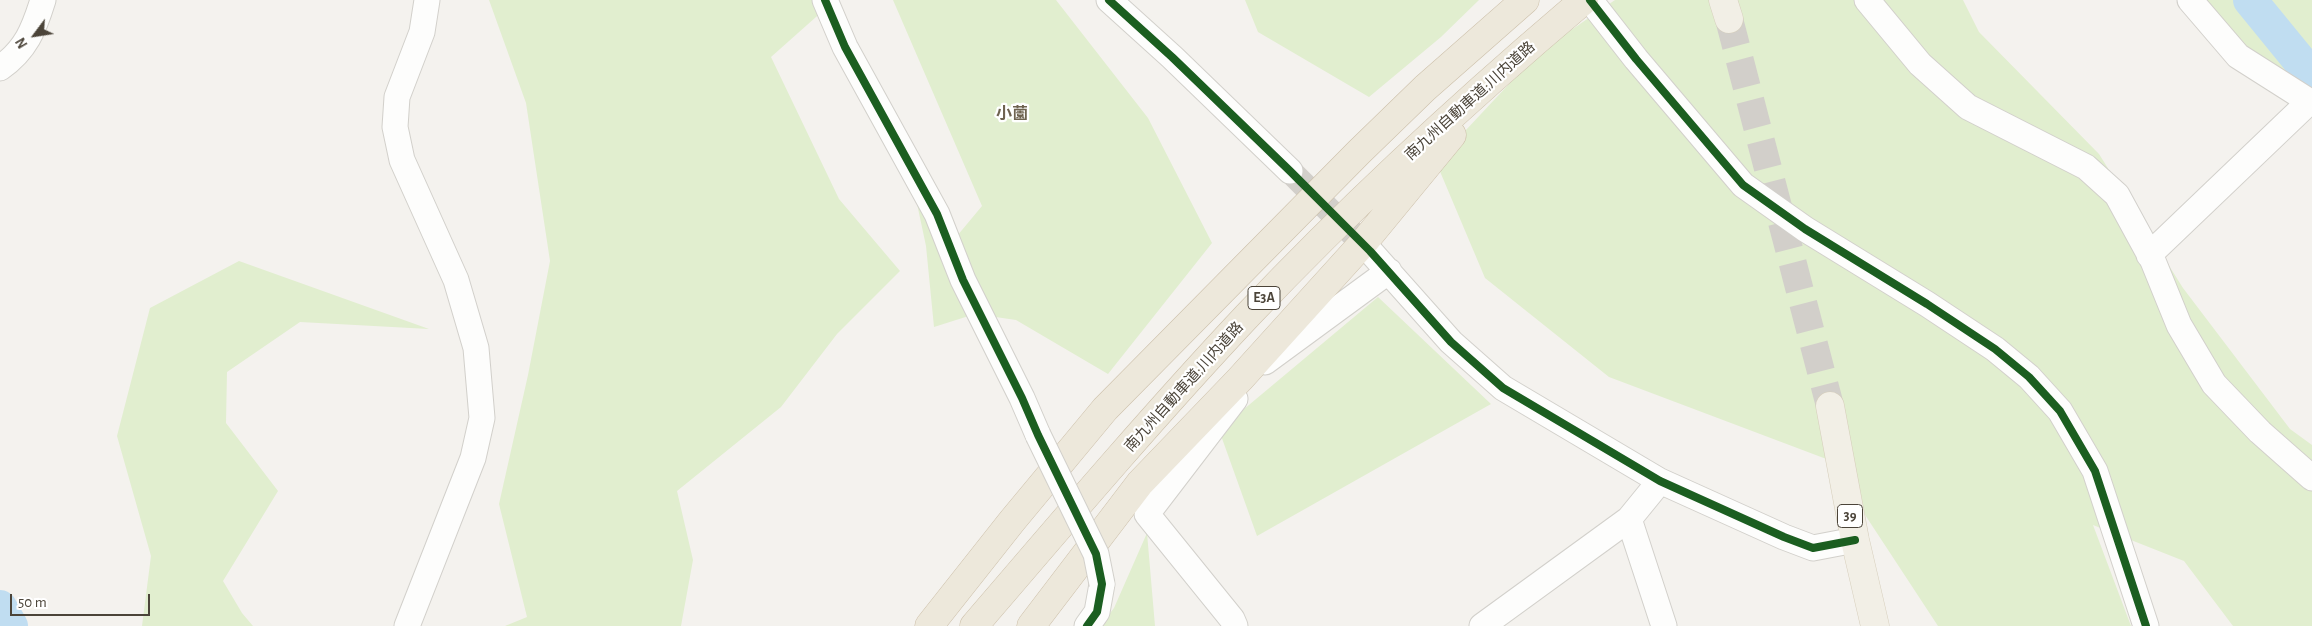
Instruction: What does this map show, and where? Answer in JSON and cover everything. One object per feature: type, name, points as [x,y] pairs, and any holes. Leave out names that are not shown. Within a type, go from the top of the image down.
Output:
[{"type":"highway","name":"E3A","points":[[929,626],[1105,409],[1302,208],[1419,94],[1526,0]]},
{"type":"highway","name":"南九州自動車道;川内道路","points":[[974,626],[1048,539],[1247,316],[1334,228],[1444,123],[1584,0]]},
{"type":"highway","points":[[1031,626],[1140,483],[1240,378],[1364,242],[1515,59]]},
{"type":"highway","points":[[922,626],[988,551]]},
{"type":"main road","name":"39","points":[[1830,406],[1855,540],[1875,626]]},
{"type":"street","points":[[0,68],[16,57],[34,30],[43,0]]},
{"type":"street","points":[[406,626],[473,458],[482,418],[476,348],[456,280],[402,160],[395,127],[398,97],[422,32],[427,0]]},
{"type":"street","points":[[825,0],[845,47],[937,214],[963,280],[1022,398],[1096,554],[1102,584],[1097,612],[1087,626]]},
{"type":"street","points":[[1109,0],[1172,57],[1290,170]]},
{"type":"street","points":[[1590,0],[1636,59],[1743,185],[1805,229],[1927,304],[1995,349],[2029,377],[2060,412],[2095,471],[2146,626]]},
{"type":"street","points":[[1867,0],[1920,64],[1968,107],[2086,167],[2117,195],[2149,255],[2179,325],[2214,384],[2260,432],[2312,478]]},
{"type":"street","points":[[2149,255],[2311,102],[2238,56],[2190,0]]},
{"type":"street","points":[[1370,251],[1451,342],[1503,388],[1660,481],[1784,537],[1813,548],[1855,540]]},
{"type":"street","points":[[1235,626],[1232,618],[1147,514],[1260,366],[1389,271]]},
{"type":"street","points":[[1482,626],[1629,519],[1660,481]]},
{"type":"street","points":[[1629,519],[1664,626]]},
{"type":"green space","points":[[489,0],[820,0],[825,9],[771,57],[839,199],[900,271],[837,334],[781,407],[677,491],[693,560],[681,626],[505,626],[527,617],[499,504],[528,375],[550,261],[526,103]]},
{"type":"green space","points":[[893,0],[1056,0],[1148,118],[1212,243],[1108,374],[1016,320],[975,314],[934,327],[926,246],[906,152],[957,236],[982,206]]},
{"type":"green space","points":[[1245,0],[1479,0],[1441,37],[1369,97],[1258,32]]},
{"type":"green space","points":[[1615,0],[1963,0],[1979,32],[2099,154],[2183,288],[2290,429],[2312,445],[2312,626],[2233,626],[2184,561],[2093,525],[2131,626],[1938,626],[1829,460],[1609,377],[1485,278],[1436,162],[1539,52]]},
{"type":"green space","points":[[2186,0],[2312,0],[2312,110]]},
{"type":"green space","points":[[239,261],[429,329],[300,322],[227,372],[226,423],[278,491],[223,581],[242,613],[253,626],[142,626],[151,556],[117,436],[150,308]]},
{"type":"green space","points":[[1378,297],[1491,404],[1257,536],[1219,430]]},
{"type":"green space","points":[[1147,533],[1155,626],[1100,626],[1114,608]]},
{"type":"waterway","points":[[2250,0],[2312,76]]},
{"type":"waterway","points":[[0,607],[11,626]]},
{"type":"tunnel","points":[[1729,19],[1830,406]]},
{"type":"tunnel","points":[[1290,171],[1370,251]]},
{"type":"cycle path","points":[[825,0],[845,47],[937,214],[963,280],[1022,398],[1096,554],[1102,584],[1097,612],[1087,626]]},
{"type":"cycle path","points":[[1109,0],[1172,57],[1290,171],[1370,251],[1451,342],[1503,388],[1660,481],[1784,537],[1813,548],[1855,540]]},
{"type":"cycle path","points":[[1590,0],[1636,59],[1743,185],[1805,229],[1927,304],[1995,349],[2029,377],[2060,411],[2095,471],[2146,626]]},
{"type":"district","name":"小薗","points":[[1012,114]]}]
